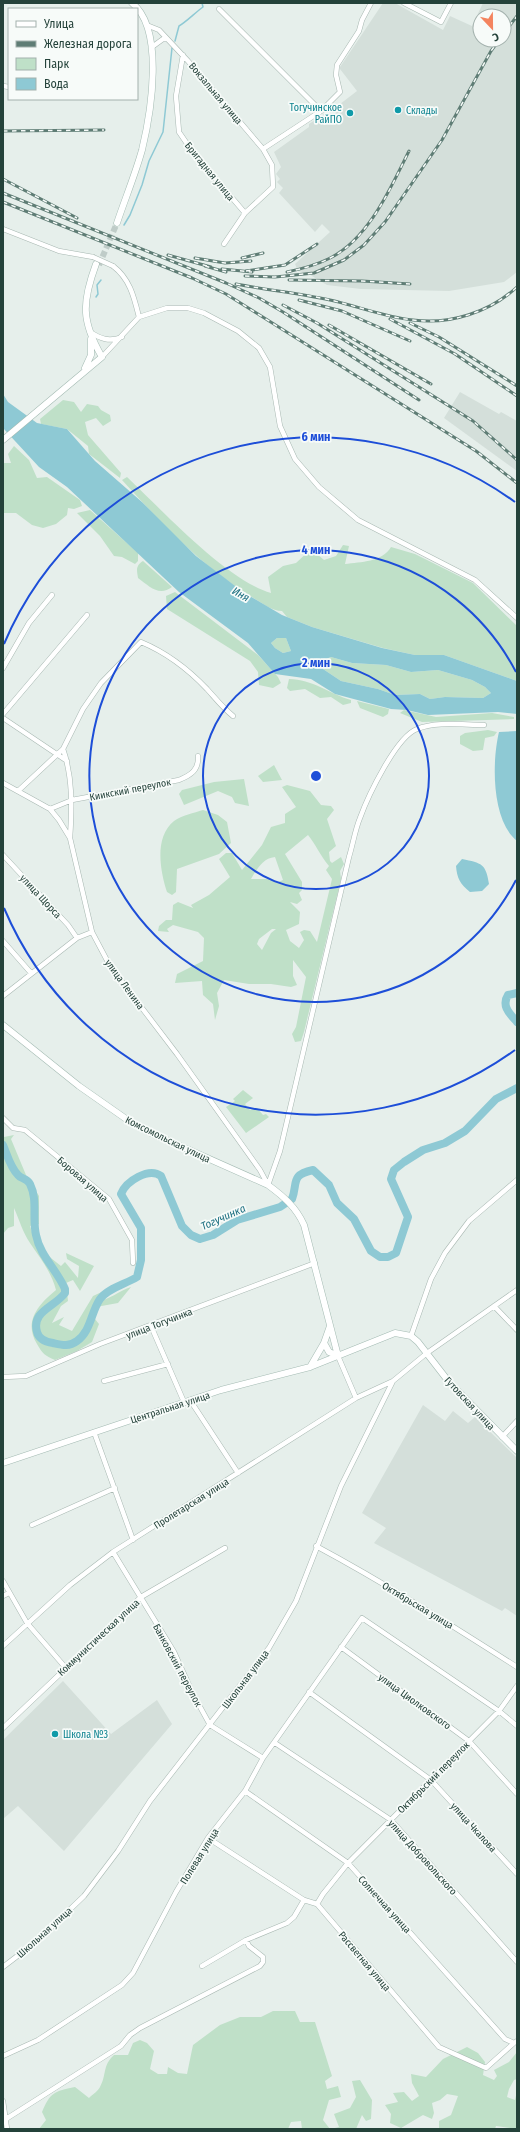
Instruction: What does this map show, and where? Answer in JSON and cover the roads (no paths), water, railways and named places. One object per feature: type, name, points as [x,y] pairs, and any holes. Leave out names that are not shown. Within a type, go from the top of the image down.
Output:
[{"type":"main road","points":[[115,222],[142,150],[151,92],[152,47],[149,26],[138,10]]},
{"type":"main road","points":[[3,440],[102,357],[90,332],[86,319],[87,298],[98,264]]},
{"type":"main road","points":[[80,374],[88,363],[91,355],[92,346],[90,332]]},
{"type":"main road","name":"Комсомольская улица","points":[[3,1025],[79,1086],[129,1121],[151,1133],[268,1185],[284,1197],[295,1209],[304,1224],[338,1356]]},
{"type":"main road","points":[[310,1367],[324,1343],[330,1326]]},
{"type":"main road","name":"Центральная улица","points":[[3,1463],[228,1388],[310,1367],[395,1333],[411,1336]]},
{"type":"main road","name":"Гутовская улица","points":[[411,1336],[427,1353],[449,1382],[517,1452]]},
{"type":"main road","points":[[324,1343],[329,1352],[338,1356]]},
{"type":"street","points":[[263,149],[321,111],[340,92],[336,75],[337,65],[355,38],[362,20],[372,3]]},
{"type":"street","points":[[404,3],[441,22],[451,3]]},
{"type":"street","points":[[219,9],[321,111]]},
{"type":"street","name":"Вокзальная улица","points":[[149,26],[159,30],[183,55],[263,149],[272,165],[273,187],[245,213],[224,244]]},
{"type":"street","points":[[152,47],[163,39],[167,39]]},
{"type":"street","name":"Бригадная улица","points":[[183,55],[176,96],[179,132],[192,151],[245,213]]},
{"type":"street","points":[[3,229],[59,251],[93,257],[113,266],[127,279],[140,317]]},
{"type":"street","points":[[102,357],[140,317],[167,308],[188,308],[204,312],[238,331],[259,348],[270,367],[280,426],[295,459],[319,487],[358,520],[417,548],[475,580],[517,618]]},
{"type":"street","points":[[90,332],[102,339],[112,341],[123,336]]},
{"type":"street","points":[[3,668],[29,623],[52,595]]},
{"type":"street","points":[[3,714],[87,615]]},
{"type":"street","points":[[18,791],[63,750],[83,709],[101,683],[141,642],[159,649],[207,689],[220,706],[233,716]]},
{"type":"street","points":[[3,718],[67,761]]},
{"type":"street","points":[[268,1185],[280,1151],[349,856],[360,818],[399,742],[405,736],[423,727],[484,725]]},
{"type":"street","points":[[63,750],[67,761],[72,800],[70,838]]},
{"type":"street","name":"Киикский переулок","points":[[50,809],[72,800],[179,780],[190,775],[195,770],[199,763],[198,756]]},
{"type":"street","name":"улица Ленина","points":[[3,783],[50,809],[70,838],[92,932],[110,966],[177,1054],[260,1170],[268,1185]]},
{"type":"street","name":"улица Щорса","points":[[3,855],[68,925],[77,938]]},
{"type":"street","points":[[3,996],[77,938],[92,932]]},
{"type":"street","points":[[3,941],[31,973]]},
{"type":"street","name":"Боровая улица","points":[[3,1118],[13,1128],[25,1130],[109,1199],[132,1240],[133,1262]]},
{"type":"street","points":[[411,1336],[431,1279],[456,1237],[480,1209],[517,1180]]},
{"type":"street","name":"улица Тогучинка","points":[[3,1377],[26,1376],[100,1344],[315,1263]]},
{"type":"street","points":[[427,1353],[517,1290]]},
{"type":"street","points":[[494,1306],[517,1330]]},
{"type":"street","points":[[151,1326],[187,1401],[238,1472]]},
{"type":"street","name":"Школьная улица","points":[[3,1967],[37,1941],[84,1896],[118,1851],[150,1801],[268,1648],[296,1601],[340,1486],[393,1381],[427,1353]]},
{"type":"street","points":[[338,1356],[356,1398]]},
{"type":"street","points":[[104,1380],[168,1364]]},
{"type":"street","name":"Пролетарская улица","points":[[3,1646],[27,1623],[112,1552],[356,1398],[393,1381]]},
{"type":"street","points":[[502,1437],[517,1421]]},
{"type":"street","points":[[94,1432],[133,1540]]},
{"type":"street","points":[[32,1525],[115,1488]]},
{"type":"street","name":"Октябрьская улица","points":[[316,1546],[421,1606],[517,1667]]},
{"type":"street","name":"Коммунистическая улица","points":[[3,1728],[141,1598],[225,1548]]},
{"type":"street","name":"Банковский переулок","points":[[112,1552],[174,1652],[193,1694],[210,1725],[263,1758]]},
{"type":"street","points":[[3,1581],[27,1623],[65,1668]]},
{"type":"street","points":[[3,1596],[9,1593]]},
{"type":"street","name":"Полевая улица","points":[[3,2056],[38,2040],[122,1985],[133,1973],[176,1892],[208,1838],[244,1791],[263,1758],[362,1618],[499,1711]]},
{"type":"street","name":"улица Циолковского","points":[[341,1648],[469,1741],[517,1794]]},
{"type":"street","name":"Октябрьский переулок","points":[[317,1904],[323,1894],[348,1863],[499,1711],[517,1686]]},
{"type":"street","name":"улица Чкалова","points":[[309,1692],[431,1780],[517,1874]]},
{"type":"street","points":[[499,1711],[517,1726]]},
{"type":"street","name":"улица Добровольского","points":[[275,1743],[391,1820],[517,1962]]},
{"type":"street","name":"Солнечная улица","points":[[244,1791],[348,1863],[505,2040],[515,2042]]},
{"type":"street","points":[[208,1838],[304,1900],[317,1904]]},
{"type":"street","points":[[202,1966],[246,1940],[287,1923],[294,1918],[304,1900]]},
{"type":"street","name":"Рассветная улица","points":[[317,1904],[438,2047],[486,2068],[515,2042]]},
{"type":"street","points":[[6,2119],[121,2046],[130,2035],[140,2028],[260,1966],[263,1962],[263,1957],[249,1946],[246,1940]]},
{"type":"street","points":[[3,2101],[7,2129]]},
{"type":"water","name":"Иня","points":[[3,394],[8,402],[37,423],[67,429],[95,461],[142,502],[196,556],[243,592],[282,615],[312,627],[382,648],[415,655],[444,655],[517,681],[517,714],[498,712],[428,715],[407,710],[391,709],[335,694],[311,679],[275,674],[248,643],[179,592],[67,487],[39,467],[3,428]],"holes":[[[277,638],[286,638],[291,651],[283,653],[275,648],[271,643]],[[331,657],[352,663],[386,665],[411,672],[438,670],[472,680],[485,687],[491,693],[483,698],[445,697],[430,699],[420,694],[395,695],[378,689],[341,681],[323,669],[321,661]]]},
{"type":"water","points":[[517,731],[517,841],[508,831],[502,819],[498,805],[495,758],[499,732]]},
{"type":"water","points":[[462,859],[479,863],[484,868],[489,884],[482,891],[470,892],[461,883],[457,874],[456,866]]},
{"type":"waterway","points":[[175,41],[179,26],[203,7],[202,3]]},
{"type":"waterway","points":[[124,225],[130,215],[142,185],[149,161],[163,132],[172,48]]},
{"type":"waterway","points":[[96,297],[98,294],[97,285],[101,280]]},
{"type":"waterway","name":"Тогучинка","points":[[517,993],[508,995],[505,1003],[507,1010],[517,1022]]},
{"type":"waterway","name":"Тогучинка","points":[[3,1145],[15,1172],[30,1184],[34,1196],[35,1229],[38,1243],[65,1289],[65,1293],[61,1298],[45,1310],[37,1319],[37,1332],[39,1337],[45,1341],[68,1345],[74,1343],[82,1337],[88,1327],[97,1304],[103,1295],[137,1277],[141,1260],[141,1228],[121,1194],[128,1184],[138,1177],[150,1173],[161,1176],[182,1226],[191,1235],[200,1239],[213,1235],[237,1220],[280,1207],[292,1199],[298,1177],[301,1174],[313,1170],[329,1185],[337,1203],[354,1219],[371,1251],[380,1257],[388,1257],[396,1253],[408,1217],[391,1179],[394,1170],[423,1150],[445,1143],[465,1131],[496,1099],[517,1088]]},
{"type":"tunnel","points":[[99,265],[117,223]]},
{"type":"railway","points":[[512,23],[517,16]]},
{"type":"railway","points":[[245,276],[275,277],[314,273],[344,260],[364,245],[385,222],[442,140],[493,48]]},
{"type":"railway","points":[[3,131],[104,130]]},
{"type":"railway","points":[[287,272],[308,267],[328,259],[342,251],[355,240],[377,212],[409,151]]},
{"type":"railway","points":[[3,179],[77,218]]},
{"type":"railway","points":[[3,193],[226,283],[259,298],[419,400]]},
{"type":"railway","points":[[3,202],[192,278],[226,294],[476,451],[517,483]]},
{"type":"railway","points":[[246,271],[285,265],[317,244]]},
{"type":"railway","points":[[242,258],[263,253]]},
{"type":"railway","points":[[168,255],[211,267]]},
{"type":"railway","points":[[195,258],[225,263],[251,261]]},
{"type":"railway","points":[[205,266],[226,272]]},
{"type":"railway","points":[[222,269],[252,272]]},
{"type":"railway","points":[[289,280],[362,281],[410,284]]},
{"type":"railway","points":[[236,284],[340,302],[392,316],[427,321],[469,315],[495,303],[517,287]]},
{"type":"railway","points":[[299,300],[342,311],[410,341]]},
{"type":"railway","points":[[283,305],[317,323],[473,421],[517,460]]},
{"type":"railway","points":[[390,319],[455,354],[517,396]]},
{"type":"railway","points":[[410,323],[439,337],[517,386]]},
{"type":"railway","points":[[329,325],[431,384]]},
{"type":"place","name":"Склады","points":[[398,110]]},
{"type":"place","name":"Тогучинское РайПО","points":[[350,113]]},
{"type":"place","name":"Школа №3","points":[[55,1734]]}]
